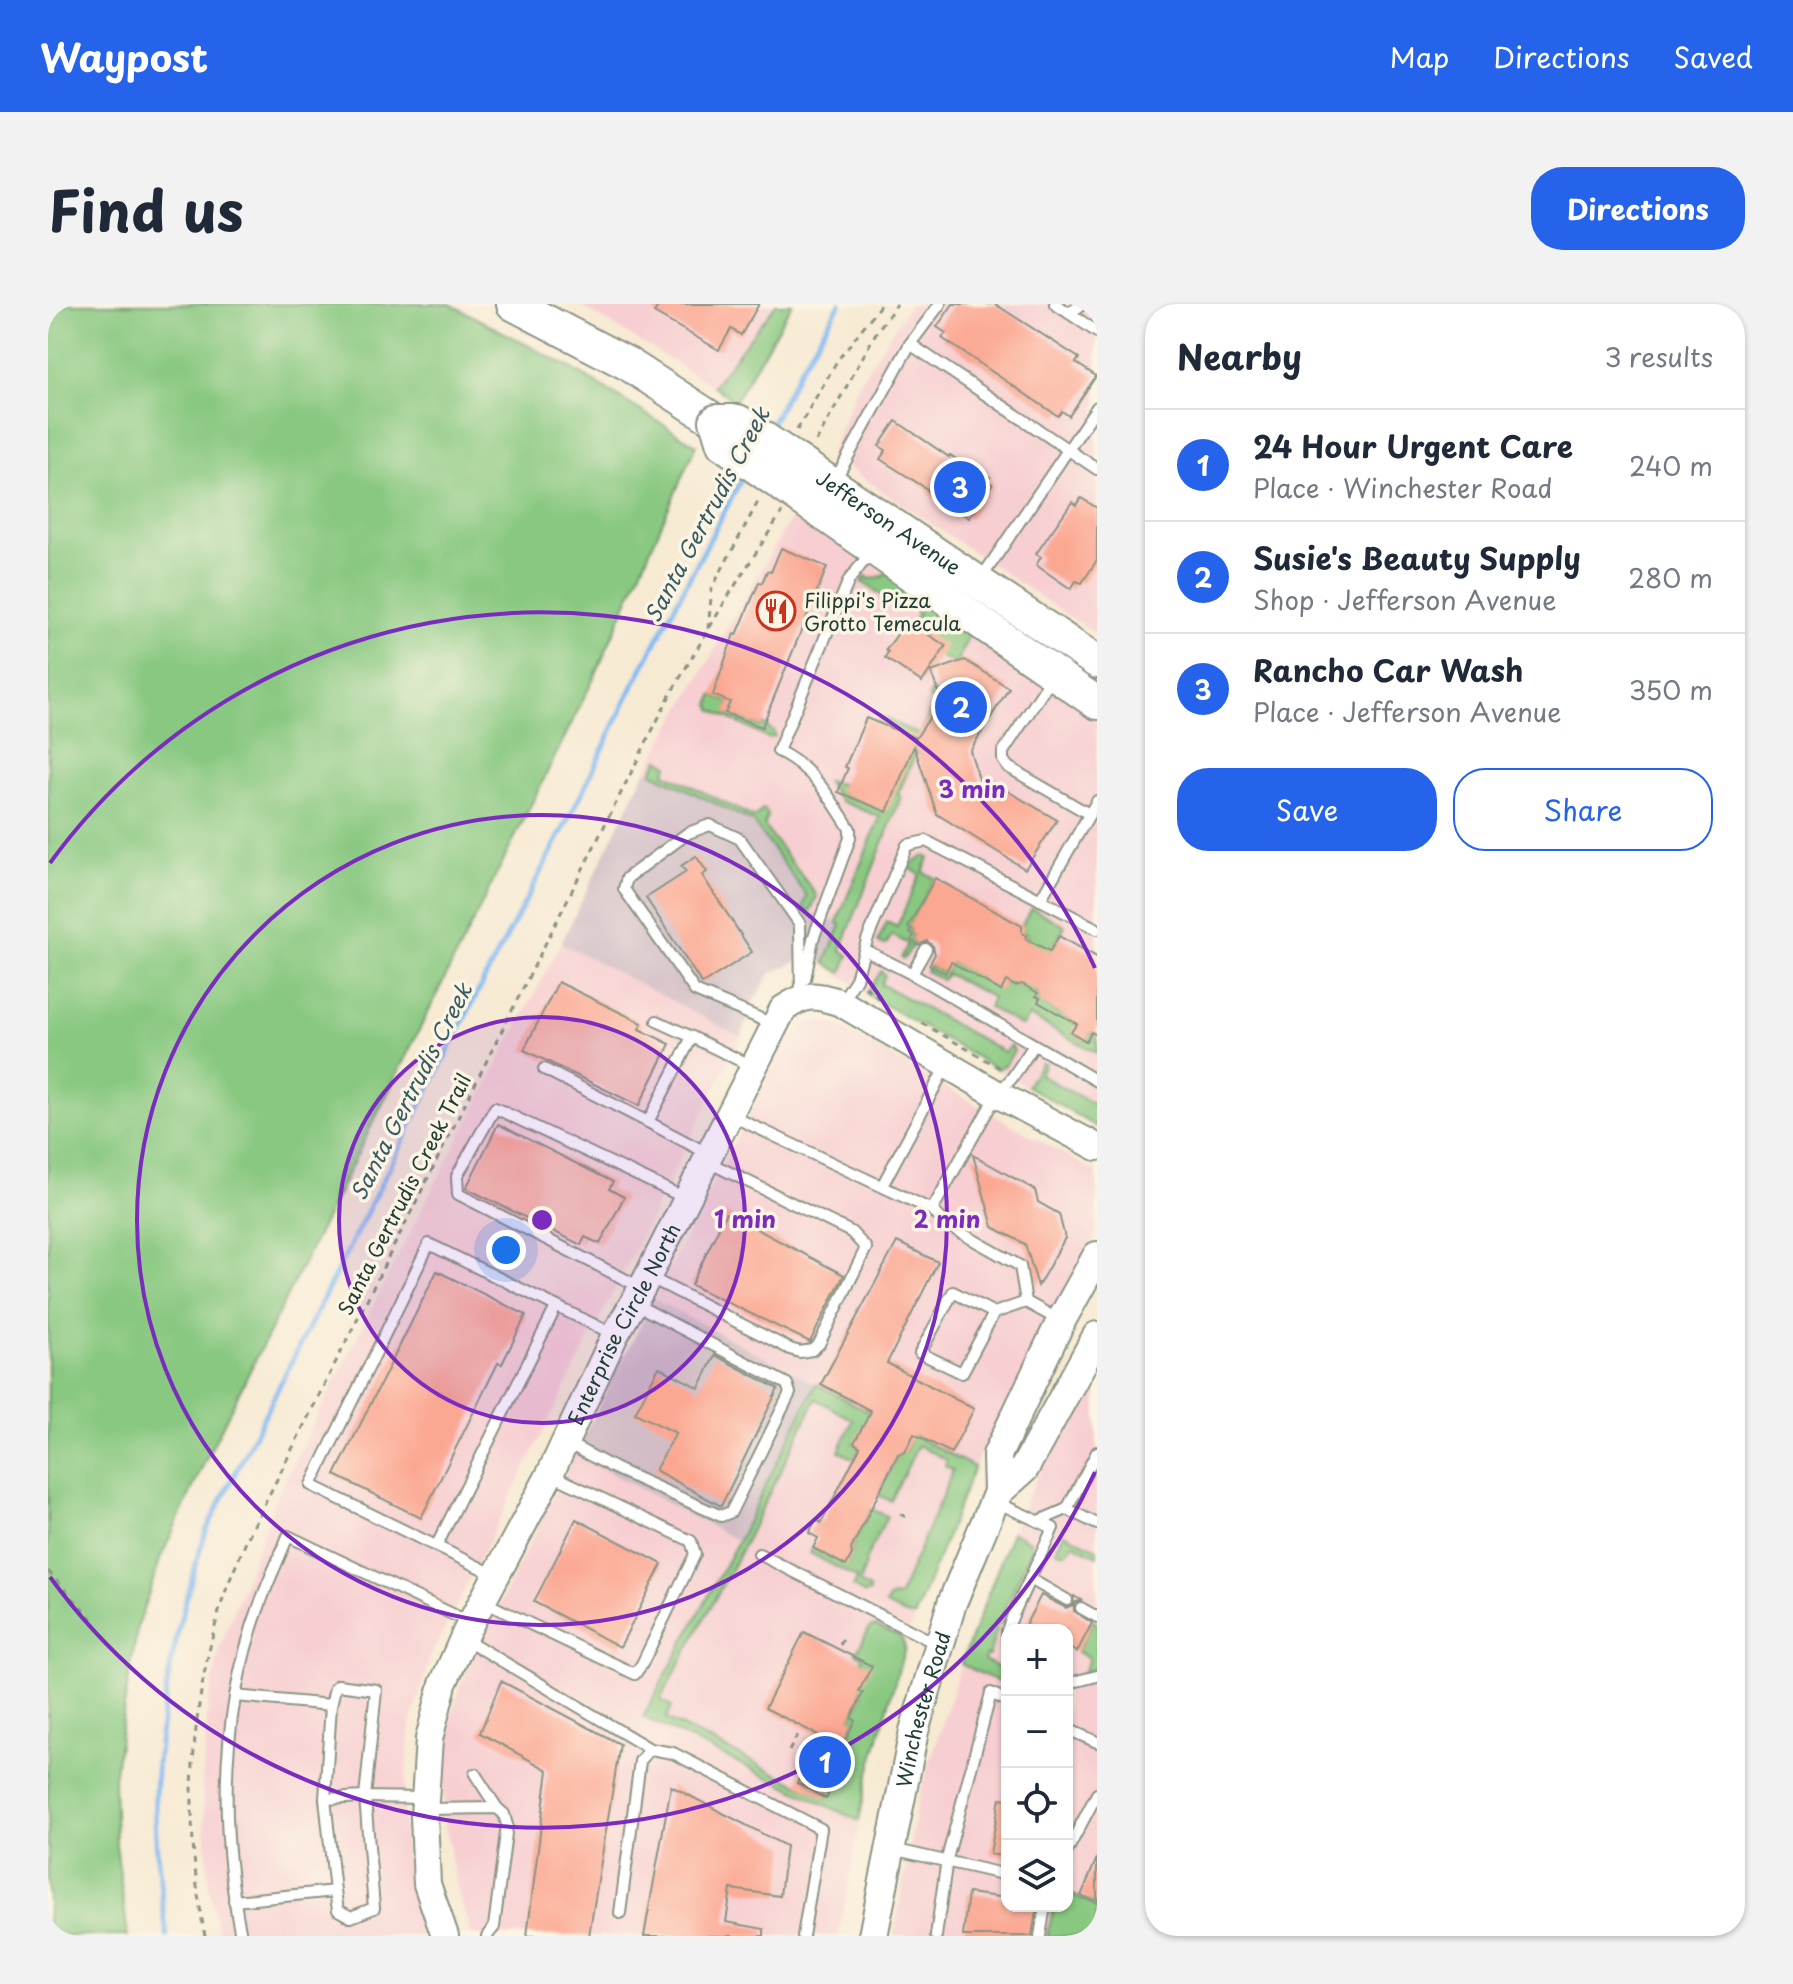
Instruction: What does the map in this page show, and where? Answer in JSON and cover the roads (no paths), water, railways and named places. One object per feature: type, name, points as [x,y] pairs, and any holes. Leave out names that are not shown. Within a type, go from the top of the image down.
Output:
[{"type":"main road","name":"Jefferson Avenue","points":[[513,304],[549,317],[716,421],[738,421],[874,548],[1097,703]]},
{"type":"main road","name":"Jefferson Avenue","points":[[716,421],[723,444],[733,451],[795,476],[833,484],[1097,662]]},
{"type":"main road","points":[[874,548],[883,542],[893,543],[990,607],[1030,627],[1057,634]]},
{"type":"main road","name":"Winchester Road","points":[[873,1936],[914,1731],[952,1603],[996,1496],[997,1455],[1061,1321],[1097,1256]]},
{"type":"main road","name":"Winchester Road","points":[[996,1496],[1024,1469],[1097,1336]]},
{"type":"street","points":[[801,997],[819,995],[841,1003],[947,1064],[1006,1085],[1097,1147]]},
{"type":"street","name":"Enterprise Circle North","points":[[445,1936],[427,1884],[424,1803],[429,1739],[443,1684],[495,1575],[566,1442],[615,1335],[783,1009],[801,997]]},
{"type":"lane","points":[[833,484],[910,344],[940,304]]},
{"type":"lane","points":[[1055,304],[1097,332]]},
{"type":"lane","points":[[1069,313],[1083,304]]},
{"type":"lane","points":[[910,344],[1097,469]]},
{"type":"lane","points":[[979,582],[1097,407]]},
{"type":"lane","points":[[801,997],[813,939],[850,838],[850,829],[811,772],[778,751],[849,580],[874,548]]},
{"type":"lane","points":[[1055,673],[1003,752],[1003,760],[1008,767],[1089,814]]},
{"type":"lane","points":[[1040,900],[1097,801]]},
{"type":"lane","points":[[775,1025],[695,991],[624,889],[627,878],[688,833],[710,825],[740,839],[800,924],[801,997]]},
{"type":"lane","points":[[841,1003],[856,979],[907,845],[915,841],[926,841],[1097,929]]},
{"type":"lane","points":[[912,974],[926,949]]},
{"type":"lane","points":[[865,950],[1097,1081]]},
{"type":"lane","points":[[657,1021],[753,1067]]},
{"type":"lane","points":[[648,1122],[692,1037]]},
{"type":"lane","points":[[932,1210],[1006,1085],[1034,1045]]},
{"type":"lane","points":[[882,1186],[947,1064]]},
{"type":"lane","points":[[544,1069],[851,1232],[866,1248],[819,1344],[812,1350],[800,1352],[790,1349],[641,1289],[458,1194],[457,1176],[495,1108],[685,1198]]},
{"type":"lane","points":[[729,1115],[932,1210],[947,1225],[1020,1266],[1026,1302]]},
{"type":"lane","points":[[495,1575],[311,1485],[429,1244],[615,1335]]},
{"type":"lane","points":[[566,1442],[616,1469],[721,1516],[731,1512],[790,1393],[787,1384],[641,1289]]},
{"type":"lane","points":[[994,1313],[953,1292],[920,1353],[962,1373],[994,1313],[1026,1302],[1061,1321]]},
{"type":"lane","points":[[437,1545],[556,1307]]},
{"type":"lane","points":[[1039,1521],[1067,1509],[1097,1452]]},
{"type":"lane","points":[[241,1936],[230,1880],[225,1793],[230,1727],[259,1605],[288,1536],[472,1621],[635,1674],[695,1554],[691,1541],[550,1474]]},
{"type":"lane","points":[[996,1496],[1053,1528],[1010,1624]]},
{"type":"lane","points":[[1067,1509],[1097,1524]]},
{"type":"lane","points":[[759,1554],[939,1645]]},
{"type":"lane","points":[[1030,1579],[1067,1600]]},
{"type":"lane","points":[[1081,1608],[1097,1617]]},
{"type":"lane","points":[[472,1621],[650,1749],[673,1753],[821,1829],[803,1936]]},
{"type":"lane","points":[[1077,1681],[1097,1676]]},
{"type":"lane","points":[[338,1685],[376,1690],[365,1797],[374,1908],[351,1917],[338,1910],[325,1799],[331,1705],[338,1685]]},
{"type":"lane","points":[[936,1936],[947,1859],[991,1693],[1001,1698]]},
{"type":"lane","points":[[235,1696],[331,1705]]},
{"type":"lane","points":[[1073,1732],[1097,1742]]},
{"type":"lane","points":[[620,1913],[640,1761],[650,1749]]},
{"type":"lane","points":[[475,1774],[504,1814],[507,1825],[494,1927],[487,1936]]},
{"type":"lane","points":[[1073,1840],[1097,1794]]},
{"type":"lane","points":[[325,1799],[365,1797],[497,1808]]},
{"type":"lane","points":[[890,1849],[947,1859],[1001,1873]]},
{"type":"lane","points":[[234,1901],[335,1891]]},
{"type":"lane","points":[[1040,1936],[1044,1912]]},
{"type":"waterway","name":"Santa Gertrudis Creek","points":[[769,428],[801,367],[840,304]]},
{"type":"waterway","name":"Santa Gertrudis Creek","points":[[167,1936],[158,1866],[157,1761],[172,1662],[206,1531],[482,984],[581,795],[633,686],[745,472]]},
{"type":"place","name":"Rancho Car Wash","points":[[960,487]]},
{"type":"place","name":"Filippi's Pizza Grotto Temecula","points":[[776,611]]},
{"type":"place","name":"Susie's Beauty Supply","points":[[961,707]]},
{"type":"place","name":"24 Hour Urgent Care","points":[[825,1762]]}]
